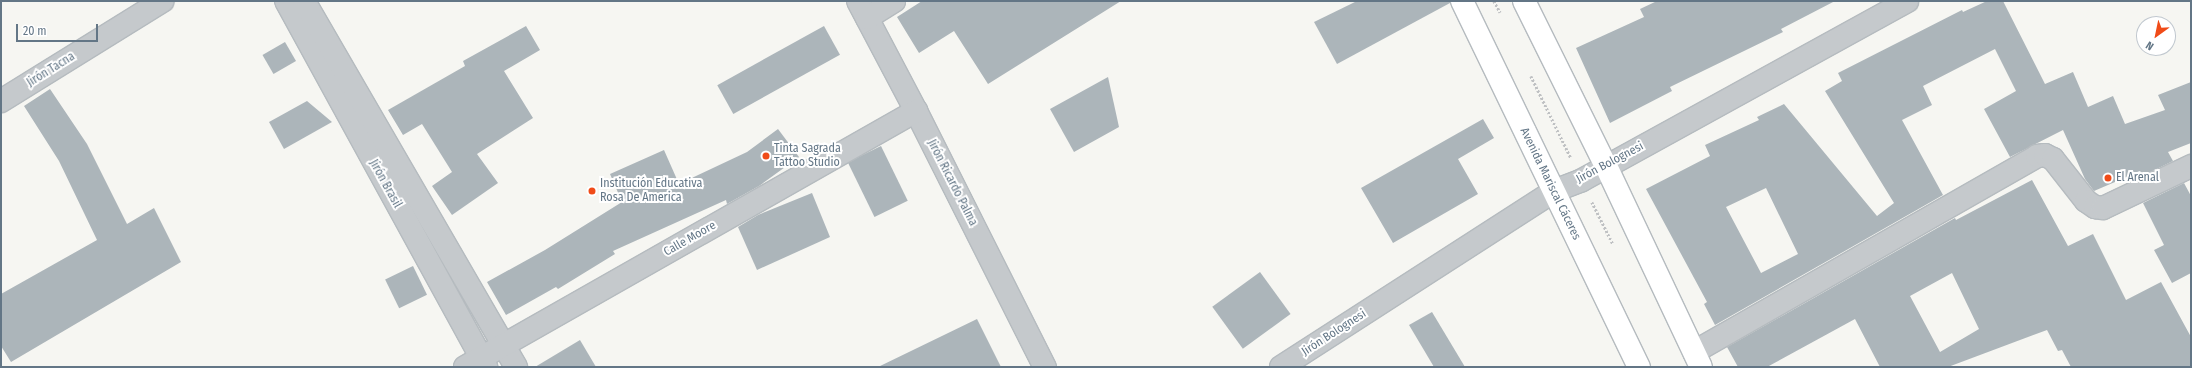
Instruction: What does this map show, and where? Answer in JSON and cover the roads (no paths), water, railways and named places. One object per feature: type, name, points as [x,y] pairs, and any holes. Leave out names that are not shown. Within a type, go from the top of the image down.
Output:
[{"type":"main road","name":"Avenida Mariscal Cáceres","points":[[1462,1],[1639,367]]},
{"type":"main road","points":[[1524,1],[1606,166],[1697,360]]},
{"type":"street","name":"Jirón Tacna","points":[[1,101],[162,1]]},
{"type":"street","name":"Jirón Brasil","points":[[286,1],[375,164],[477,364]]},
{"type":"street","points":[[304,1],[516,367]]},
{"type":"street","points":[[863,10],[894,1]]},
{"type":"street","name":"Jirón Bolognesi","points":[[1281,367],[1554,191],[1582,180],[1907,1]]},
{"type":"street","name":"Jirón Ricardo Palma","points":[[863,10],[916,111],[1045,367]]},
{"type":"street","name":"Calle Moore","points":[[477,364],[504,345],[916,111]]},
{"type":"street","points":[[375,164],[393,154]]},
{"type":"street","points":[[1697,360],[2037,156],[2045,155],[2053,159],[2086,200],[2095,208],[2103,208],[2191,166]]},
{"type":"place","name":"Tinta Sagrada Tattoo Studio","points":[[766,156]]},
{"type":"place","name":"El Arenal","points":[[2108,178]]},
{"type":"place","name":"Institución Educativa Rosa De America","points":[[592,191]]}]
